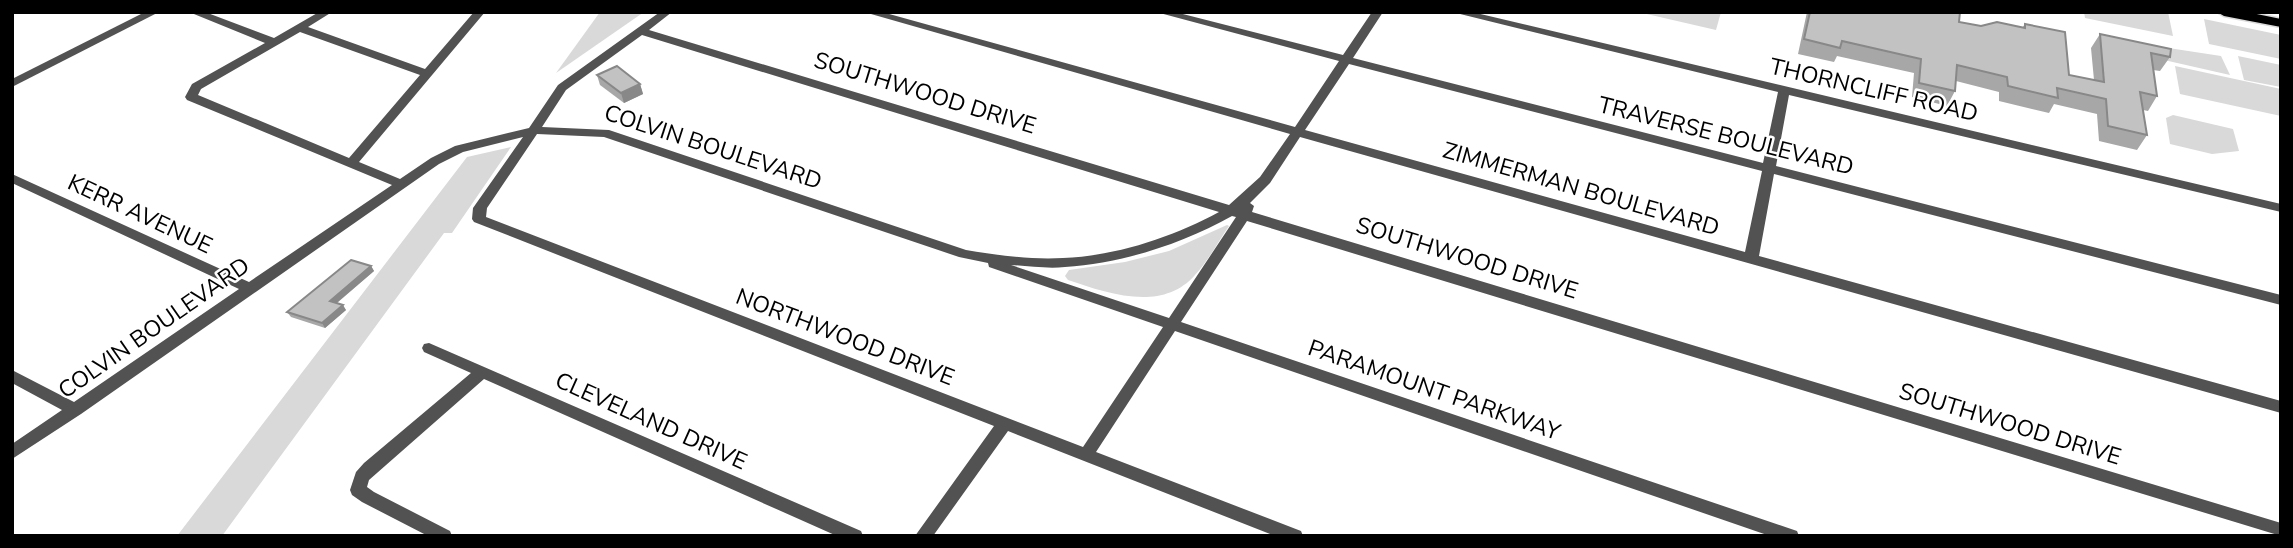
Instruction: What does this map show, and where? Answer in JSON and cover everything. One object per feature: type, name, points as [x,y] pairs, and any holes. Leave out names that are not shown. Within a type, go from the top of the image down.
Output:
[{"type":"main road","points":[[2224,12],[2281,23]]},
{"type":"street","points":[[12,84],[154,12]]},
{"type":"street","points":[[194,12],[274,43]]},
{"type":"street","points":[[327,12],[196,87],[191,97],[401,184]]},
{"type":"street","points":[[351,164],[480,12]]},
{"type":"street","points":[[535,130],[562,88],[667,12]]},
{"type":"street","name":"ZIMMERMAN BOULEVARD","points":[[869,12],[2281,407]]},
{"type":"street","name":"TRAVERSE BOULEVARD","points":[[1161,12],[2281,300]]},
{"type":"street","points":[[1086,455],[1172,324],[1238,212],[1299,132],[1378,12]]},
{"type":"street","name":"THORNCLIFF ROAD","points":[[1457,12],[2281,208]]},
{"type":"street","points":[[299,29],[428,74]]},
{"type":"street","name":"SOUTHWOOD DRIVE","points":[[640,31],[2281,530]]},
{"type":"street","points":[[1751,259],[1784,90]]},
{"type":"street","name":"COLVIN BOULEVARD","points":[[12,453],[435,160],[459,149],[535,130],[592,131],[619,136],[962,253],[994,259],[1063,263],[1117,256],[1198,229],[1238,212]]},
{"type":"street","name":"NORTHWOOD DRIVE","points":[[535,130],[480,208],[480,219],[1295,536]]},
{"type":"street","name":"KERR AVENUE","points":[[12,178],[251,289]]},
{"type":"street","name":"PARAMOUNT PARKWAY","points":[[962,253],[1791,536]]},
{"type":"street","points":[[1061,287],[1055,281],[1055,274],[1063,263]]},
{"type":"street","name":"CLEVELAND DRIVE","points":[[429,348],[855,536]]},
{"type":"street","points":[[444,536],[358,490],[362,477],[482,372]]},
{"type":"street","points":[[12,376],[75,410]]},
{"type":"street","points":[[923,536],[1004,423]]},
{"type":"shaded area","points":[[600,12],[644,12],[556,73]]},
{"type":"shaded area","points":[[1638,12],[1721,12],[1716,30]]},
{"type":"shaded area","points":[[2084,12],[2168,12],[2173,36],[2085,18]]},
{"type":"shaded area","points":[[2204,19],[2281,35],[2281,59],[2209,44]]},
{"type":"shaded area","points":[[2162,47],[2221,56],[2230,75],[2164,60]]},
{"type":"shaded area","points":[[2238,56],[2281,65],[2281,87],[2244,80]]},
{"type":"shaded area","points":[[2175,66],[2281,89],[2281,116],[2180,94]]},
{"type":"shaded area","points":[[2173,115],[2233,129],[2239,151],[2212,154],[2170,144],[2166,118]]},
{"type":"shaded area","points":[[511,147],[452,233],[444,233],[222,536],[177,536],[467,157]]},
{"type":"shaded area","points":[[1229,226],[1209,258],[1195,275],[1182,287],[1167,294],[1134,297],[1117,294],[1068,280],[1065,276],[1069,270],[1125,262],[1169,251]]},
{"type":"building","points":[[1810,12],[1960,12],[1959,22],[1981,26],[1997,22],[2025,28],[2025,24],[2065,32],[2069,75],[2104,82],[2100,34],[2171,49],[2170,57],[2151,53],[2157,96],[2140,92],[2147,135],[2108,126],[2106,99],[2057,88],[2058,98],[2008,86],[2007,77],[1957,65],[1955,91],[1919,83],[1921,59],[1842,41],[1840,48],[1804,39]]},
{"type":"building","points":[[617,66],[640,84],[621,93],[597,75]]},
{"type":"building","points":[[351,260],[371,266],[330,301],[343,305],[322,323],[287,312]]}]
